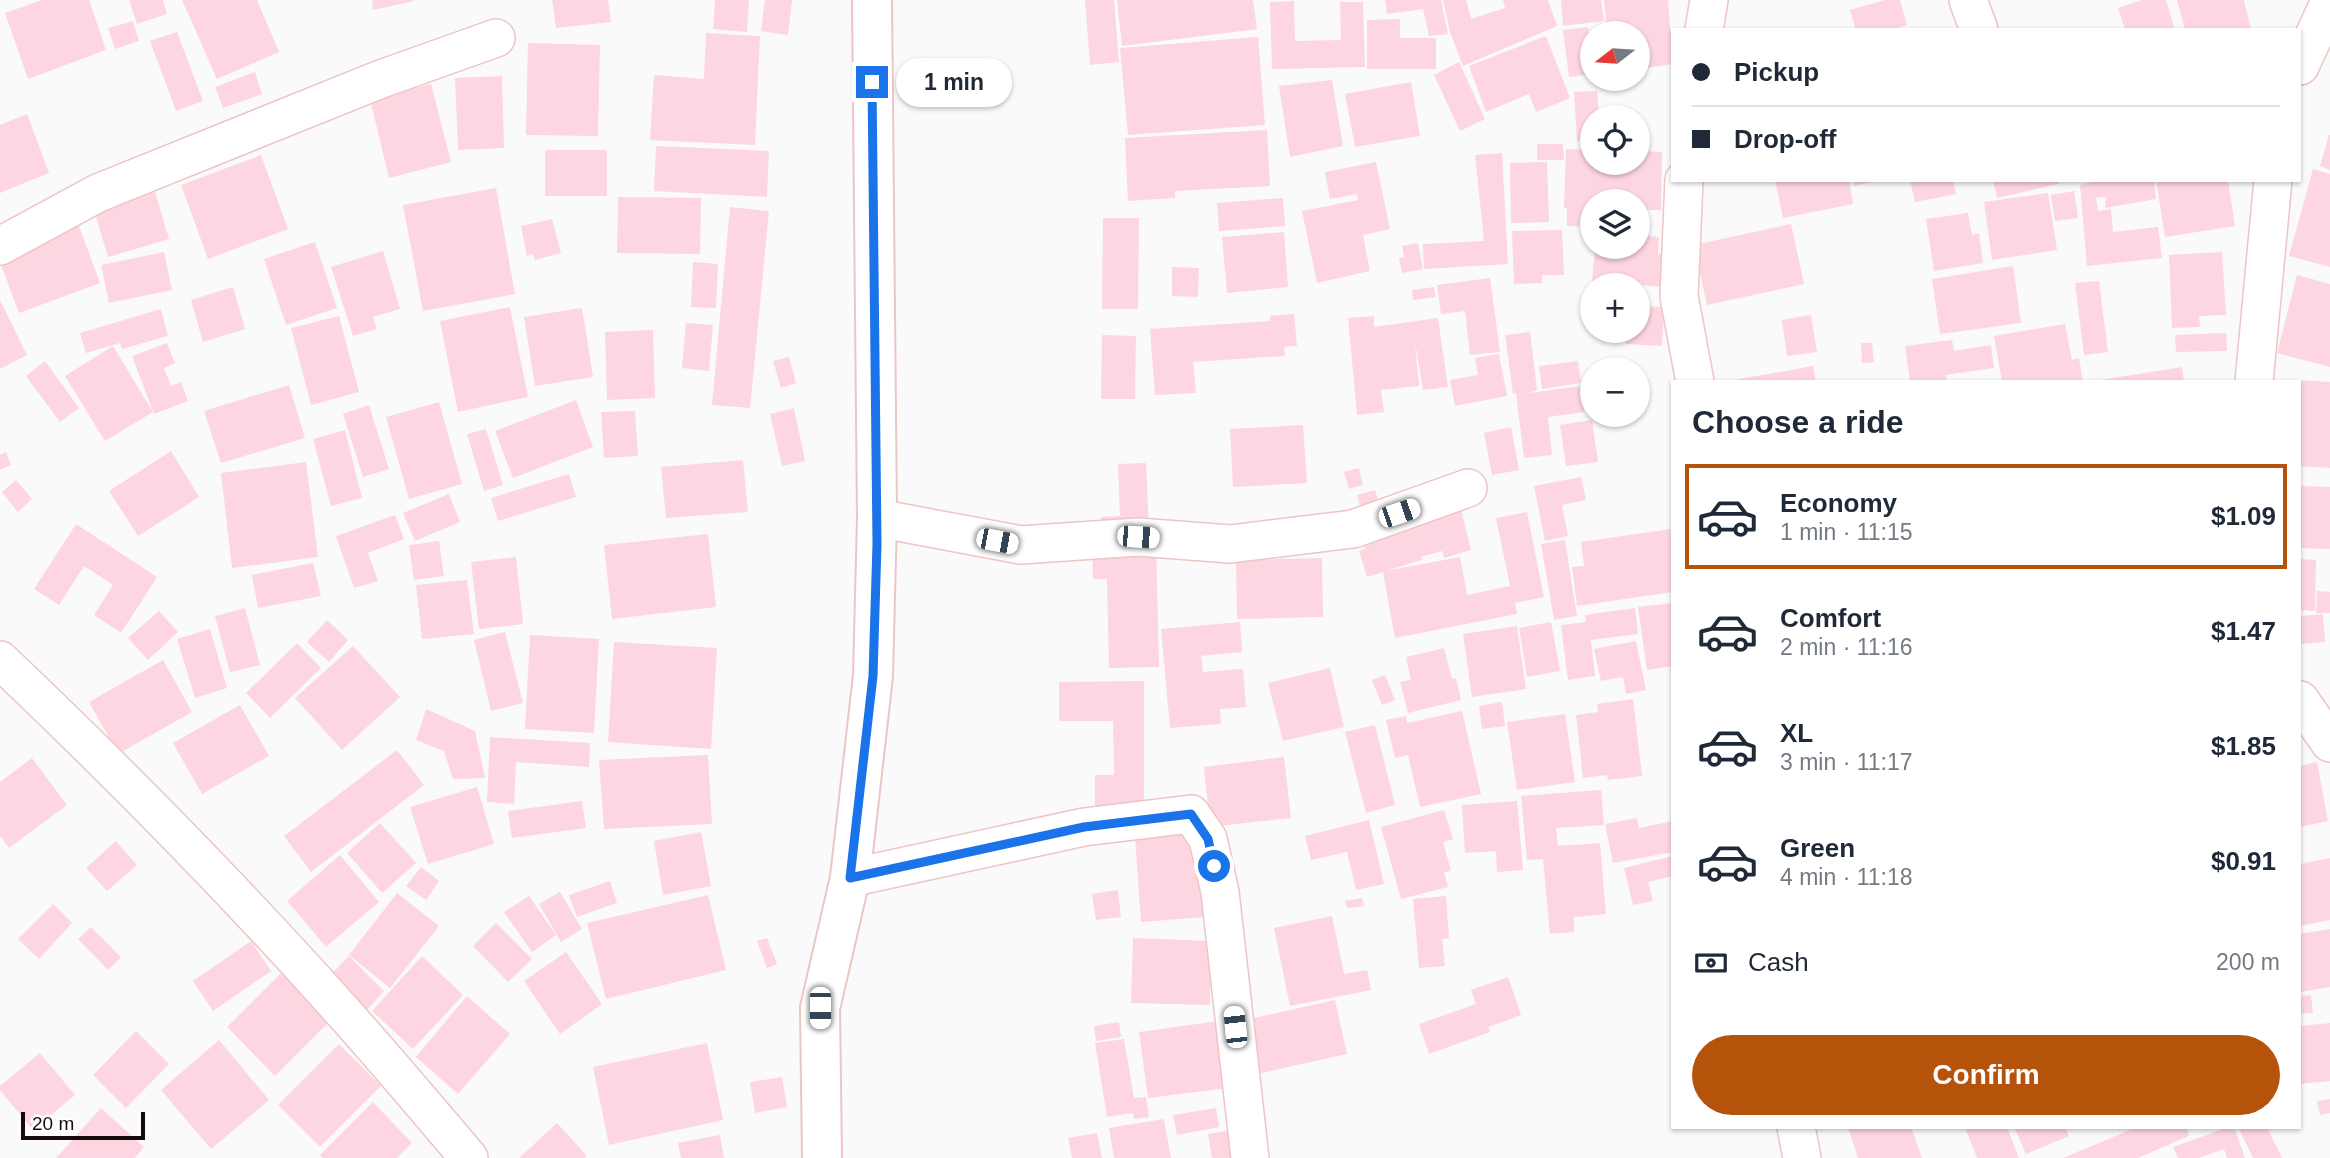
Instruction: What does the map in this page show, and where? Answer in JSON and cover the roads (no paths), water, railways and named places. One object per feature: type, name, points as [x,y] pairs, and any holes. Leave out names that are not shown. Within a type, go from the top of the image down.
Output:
[{"type":"street","points":[[822,1158],[820,1008],[850,878],[873,676],[877,518],[872,0]]},
{"type":"street","points":[[1704,28],[1709,0]]},
{"type":"street","points":[[1968,0],[1978,28]]},
{"type":"street","points":[[2301,64],[2330,1]]},
{"type":"street","points":[[0,246],[98,193],[381,79],[496,38]]},
{"type":"street","points":[[1684,182],[1679,296],[1695,380]]},
{"type":"street","points":[[2254,380],[2273,182]]},
{"type":"street","points":[[877,518],[1021,545],[1138,537],[1230,544],[1353,529],[1468,488]]},
{"type":"street","points":[[0,660],[90,745],[225,884],[345,1014],[469,1158]]},
{"type":"street","points":[[2301,701],[2330,743]]},
{"type":"street","points":[[850,878],[1084,827],[1191,814],[1208,839],[1220,892],[1250,1158]]},
{"type":"street","points":[[1796,1129],[1802,1158]]}]
